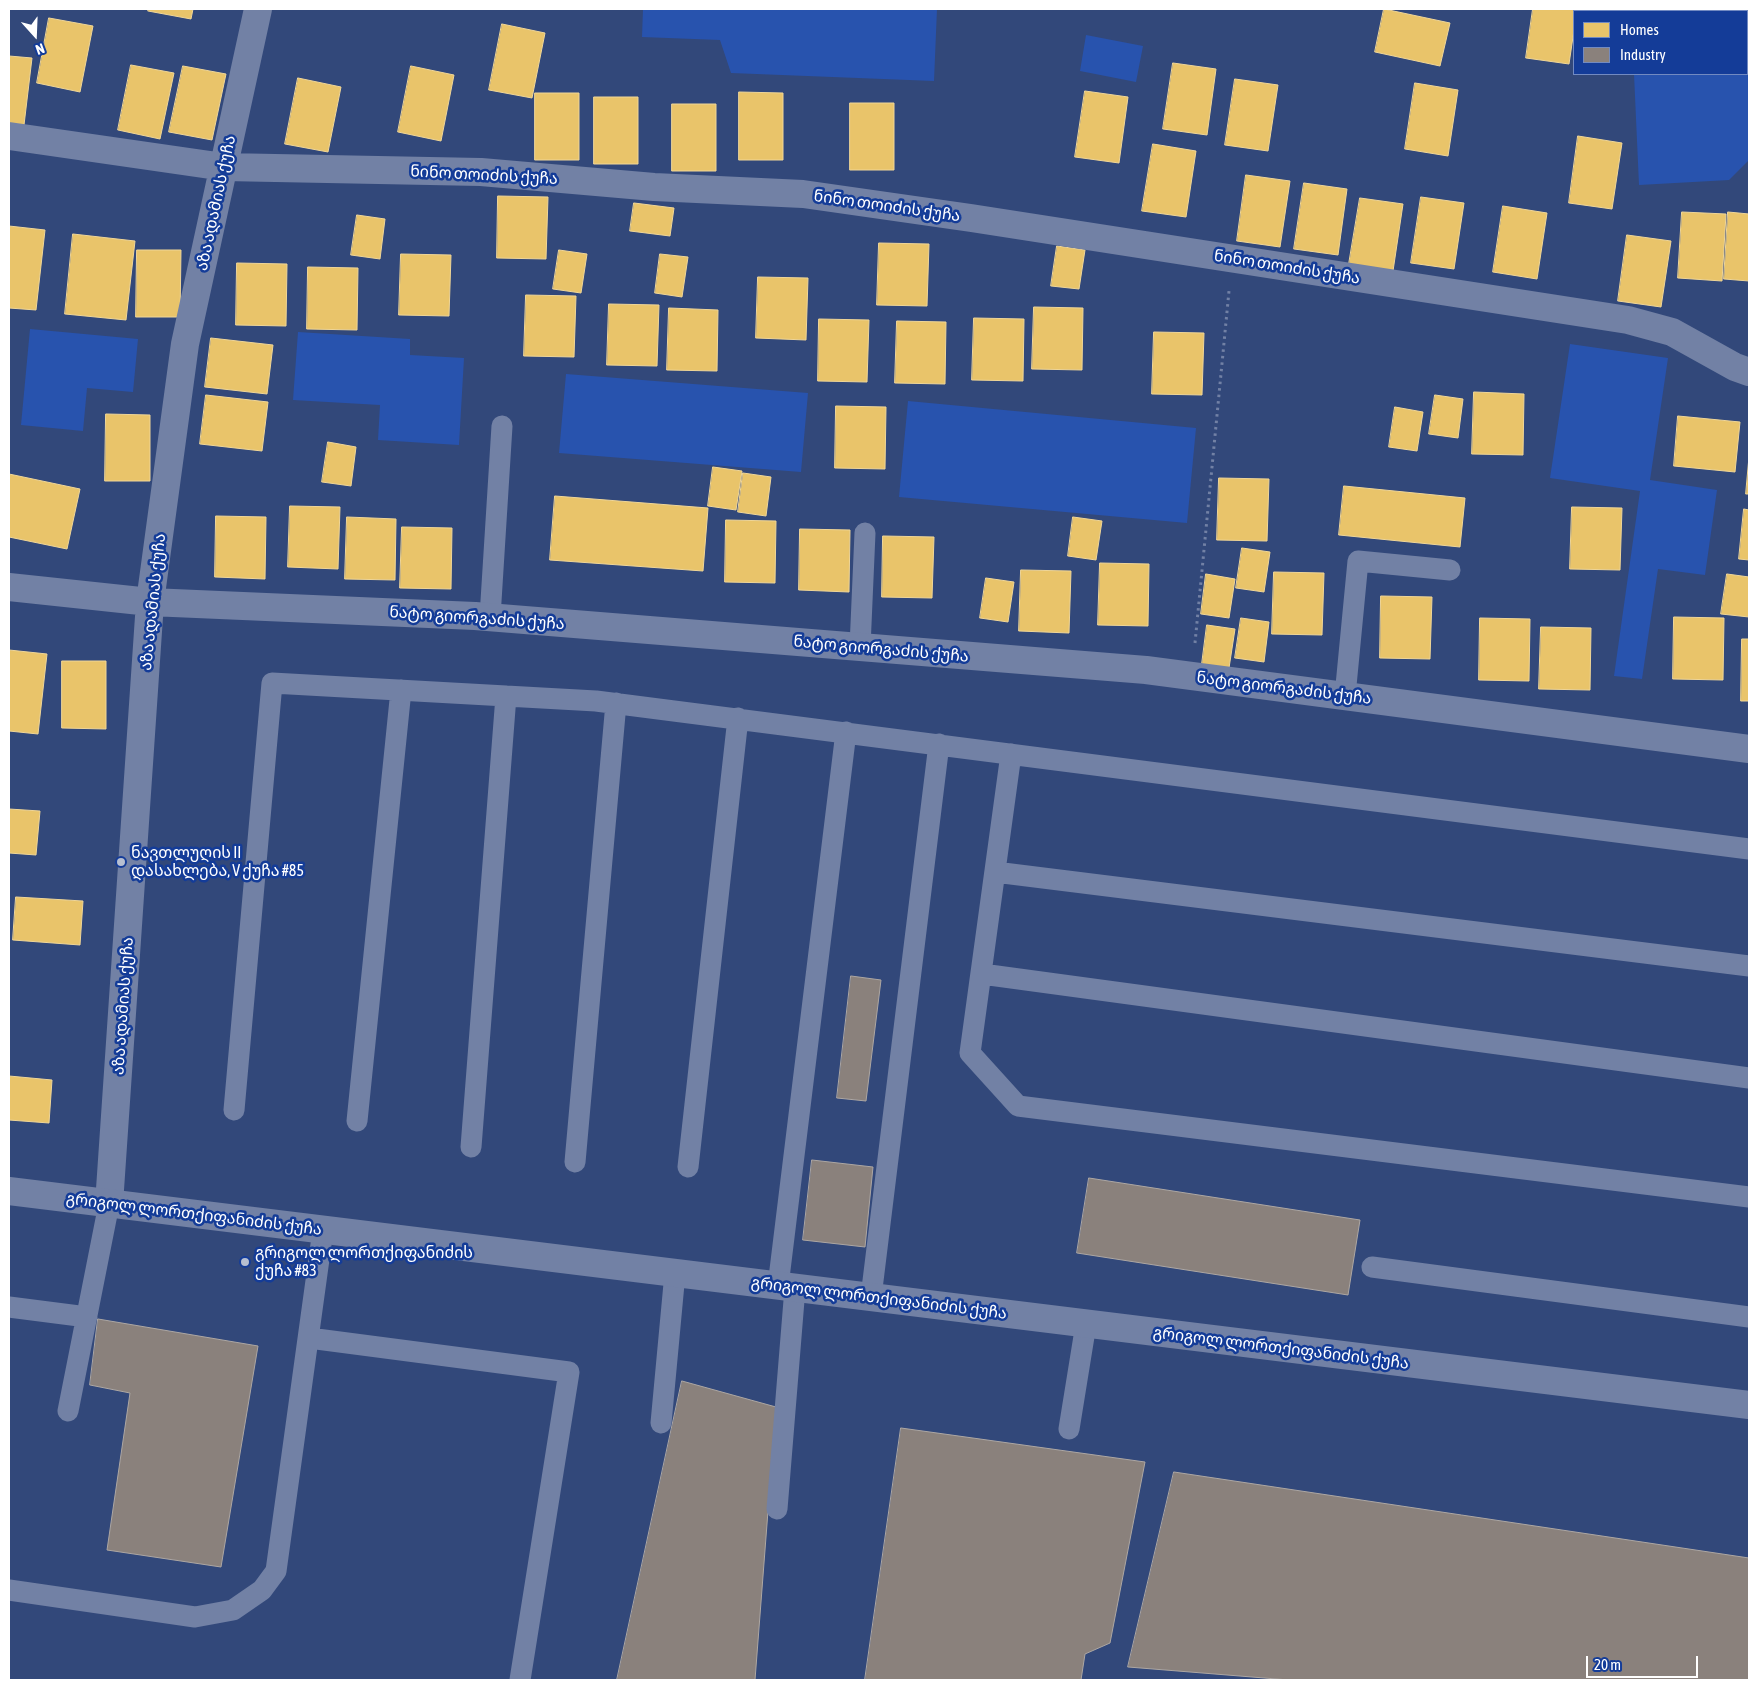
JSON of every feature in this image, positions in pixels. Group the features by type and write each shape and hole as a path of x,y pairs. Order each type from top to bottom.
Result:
{"street":[{"name":"აზა ადამიას ქუჩა","path":"109,1204 150,602 185,344 258,9"},
{"name":"ნინო თოიძის ქუჩა","path":"9,136 224,167 481,172 654,187 803,194 972,218 1628,320 1672,332 1736,367 1749,372"},
{"name":"ნატო გიორგაძის ქუჩა","path":"9,587 150,602 490,617 1146,670 1749,749"},
{"name":"გრიგოლ ლორთქიფანიძის ქუჩა","path":"9,1191 1749,1405"}],"lane":[{"path":"490,617 502,426"},
{"path":"860,647 865,533"},
{"path":"1345,696 1358,561 1450,570"},
{"path":"234,1110 272,683 616,703 1749,849"},
{"path":"357,1121 401,690"},
{"path":"471,1147 506,696"},
{"path":"575,1162 616,703"},
{"path":"688,1167 738,718"},
{"path":"777,1508 786,1287 846,732"},
{"path":"871,1297 938,744"},
{"path":"1011,754 970,1053 1018,1106 1749,1197"},
{"path":"996,872 1749,966"},
{"path":"982,974 1749,1078"},
{"path":"68,1411 109,1204"},
{"path":"9,1590 195,1617 234,1610 262,1590 276,1571 323,1230"},
{"path":"1372,1267 1749,1317"},
{"path":"661,1423 675,1273"},
{"path":"9,1308 87,1317"},
{"path":"1069,1429 1086,1324"},
{"path":"308,1338 569,1372 520,1680"}],"path":[{"path":"1192,676 1233,259"}],"shaded area":[{"path":"643,9 937,9 934,81 731,73 720,40 642,37"},
{"path":"1631,9 1749,9 1749,160 1729,180 1639,185 1634,75 1748,75 1748,10"},
{"path":"1086,35 1143,46 1136,82 1080,71"},
{"path":"30,329 138,339 133,392 87,388 83,431 21,425"},
{"path":"298,332 410,339 410,355 464,358 459,445 378,440 380,405 293,400"},
{"path":"1570,344 1668,358 1650,480 1717,490 1705,575 1658,569 1642,679 1614,676 1640,491 1550,478"},
{"path":"566,374 808,393 801,472 559,453"},
{"path":"908,401 1196,428 1187,523 899,497"}],"building: Homes":[{"path":"149,9 193,9 191,19 148,11"},
{"path":"1384,9 1450,23 1440,66 1375,52"},
{"path":"1533,9 1577,9 1573,10 1573,37 1569,64 1526,58"},
{"path":"49,18 93,26 80,92 37,83"},
{"path":"502,24 545,33 532,98 489,90"},
{"path":"9,56 32,58 24,125 9,123"},
{"path":"1173,63 1216,69 1207,135 1163,129"},
{"path":"131,65 174,73 160,139 118,130"},
{"path":"183,66 226,74 212,140 169,132"},
{"path":"411,66 454,75 441,141 398,132"},
{"path":"298,78 341,87 328,152 285,144"},
{"path":"1235,79 1278,85 1268,151 1225,145"},
{"path":"1415,83 1458,90 1448,156 1405,149"},
{"path":"1085,91 1128,97 1119,163 1075,157"},
{"path":"739,92 783,93 783,160 739,160"},
{"path":"535,93 579,93 579,160 535,160"},
{"path":"594,97 638,97 638,164 594,164"},
{"path":"850,103 894,103 894,170 850,170"},
{"path":"672,104 716,104 716,171 672,171"},
{"path":"1578,136 1622,143 1612,209 1569,203"},
{"path":"1153,144 1196,151 1186,217 1142,211"},
{"path":"1246,175 1290,181 1280,247 1237,241"},
{"path":"1304,183 1347,189 1338,255 1294,249"},
{"path":"498,196 548,197 546,259 497,258"},
{"path":"1421,197 1464,203 1454,269 1411,263"},
{"path":"1360,198 1403,204 1393,271 1349,264"},
{"path":"634,203 674,208 670,236 630,231"},
{"path":"1503,206 1547,213 1537,279 1493,272"},
{"path":"1682,212 1726,214 1722,281 1678,278"},
{"path":"1728,212 1749,214 1749,281 1724,279"},
{"path":"357,215 385,219 380,259 351,255"},
{"path":"9,226 45,230 36,310 9,308"},
{"path":"73,234 135,241 126,320 65,314"},
{"path":"1627,235 1671,241 1661,307 1618,301"},
{"path":"879,243 929,244 927,306 877,305"},
{"path":"1057,246 1085,250 1079,289 1051,286"},
{"path":"137,250 181,250 180,317 136,317"},
{"path":"559,250 587,254 581,293 553,289"},
{"path":"401,254 451,255 449,316 399,315"},
{"path":"660,254 688,257 682,297 655,293"},
{"path":"237,263 287,264 286,326 236,325"},
{"path":"308,267 358,268 357,330 307,329"},
{"path":"758,277 808,278 806,340 756,338"},
{"path":"526,295 576,296 574,357 524,356"},
{"path":"609,304 659,305 657,366 607,365"},
{"path":"1034,307 1083,308 1082,370 1032,369"},
{"path":"669,308 718,310 717,371 667,370"},
{"path":"974,318 1024,319 1023,381 972,380"},
{"path":"819,319 869,320 867,382 818,381"},
{"path":"897,321 946,322 945,384 895,383"},
{"path":"1154,332 1204,333 1202,395 1152,394"},
{"path":"211,338 273,345 267,394 205,387"},
{"path":"1474,392 1524,394 1523,455 1472,454"},
{"path":"206,395 268,402 262,451 200,444"},
{"path":"1435,395 1463,399 1458,438 1429,434"},
{"path":"836,406 886,407 885,469 835,468"},
{"path":"1395,407 1423,412 1417,451 1389,447"},
{"path":"106,414 150,415 150,481 105,481"},
{"path":"1678,416 1740,422 1735,472 1674,466"},
{"path":"328,442 356,447 351,486 322,482"},
{"path":"1749,457 1749,494 1746,494"},
{"path":"713,467 742,471 736,510 708,506"},
{"path":"743,473 771,477 766,516 738,512"},
{"path":"9,474 80,489 67,549 9,537"},
{"path":"1219,478 1269,479 1267,541 1217,540"},
{"path":"1344,486 1465,498 1460,547 1339,535"},
{"path":"555,496 708,508 703,571 550,560"},
{"path":"290,506 340,507 338,569 288,567"},
{"path":"1572,507 1622,508 1620,570 1570,569"},
{"path":"1744,509 1749,510 1749,560 1739,559"},
{"path":"216,516 266,517 265,579 215,577"},
{"path":"347,517 396,519 395,580 345,579"},
{"path":"1073,517 1102,521 1096,560 1068,556"},
{"path":"726,520 776,521 775,583 725,582"},
{"path":"402,527 452,528 451,589 400,588"},
{"path":"800,529 850,530 849,592 799,590"},
{"path":"883,536 934,537 932,598 882,597"},
{"path":"1242,548 1270,552 1264,592 1236,588"},
{"path":"1100,563 1149,564 1148,626 1098,625"},
{"path":"1021,570 1071,571 1069,633 1019,631"},
{"path":"1274,572 1324,573 1322,635 1272,634"},
{"path":"1206,574 1235,579 1229,618 1201,614"},
{"path":"1727,574 1749,577 1749,617 1721,614"},
{"path":"986,578 1014,582 1008,622 980,618"},
{"path":"1381,596 1432,597 1430,659 1380,658"},
{"path":"1674,617 1724,618 1723,680 1673,679"},
{"path":"1241,618 1269,622 1264,662 1235,658"},
{"path":"1480,618 1530,619 1529,681 1479,680"},
{"path":"1207,625 1235,629 1229,668 1202,664"},
{"path":"1541,627 1591,628 1590,690 1539,689"},
{"path":"1742,639 1749,639 1749,701 1741,701"},
{"path":"9,650 47,654 38,734 9,731"},
{"path":"62,661 106,661 106,729 62,728"},
{"path":"9,809 40,811 36,855 9,853"},
{"path":"16,897 83,901 80,945 13,940"},
{"path":"9,1076 52,1080 49,1123 9,1120"}],"building: Industry":[{"path":"851,976 881,980 866,1101 837,1098"},
{"path":"812,1160 873,1167 865,1247 803,1240"},
{"path":"1089,1178 1360,1220 1348,1295 1077,1253"},
{"path":"98,1319 258,1346 221,1567 107,1550 130,1393 90,1385"},
{"path":"682,1381 776,1407 755,1680 617,1680"},
{"path":"901,1428 1145,1462 1110,1643 1085,1654 1081,1680 865,1680"},
{"path":"1174,1472 1749,1558 1749,1680 1289,1680 1128,1667"}],"place":[{"name":"ნავთლუღის II დასახლება, V ქუჩა #85","path":"121,862"},
{"name":"გრიგოლ ლორთქიფანიძის ქუჩა #83","path":"245,1262"}]}
